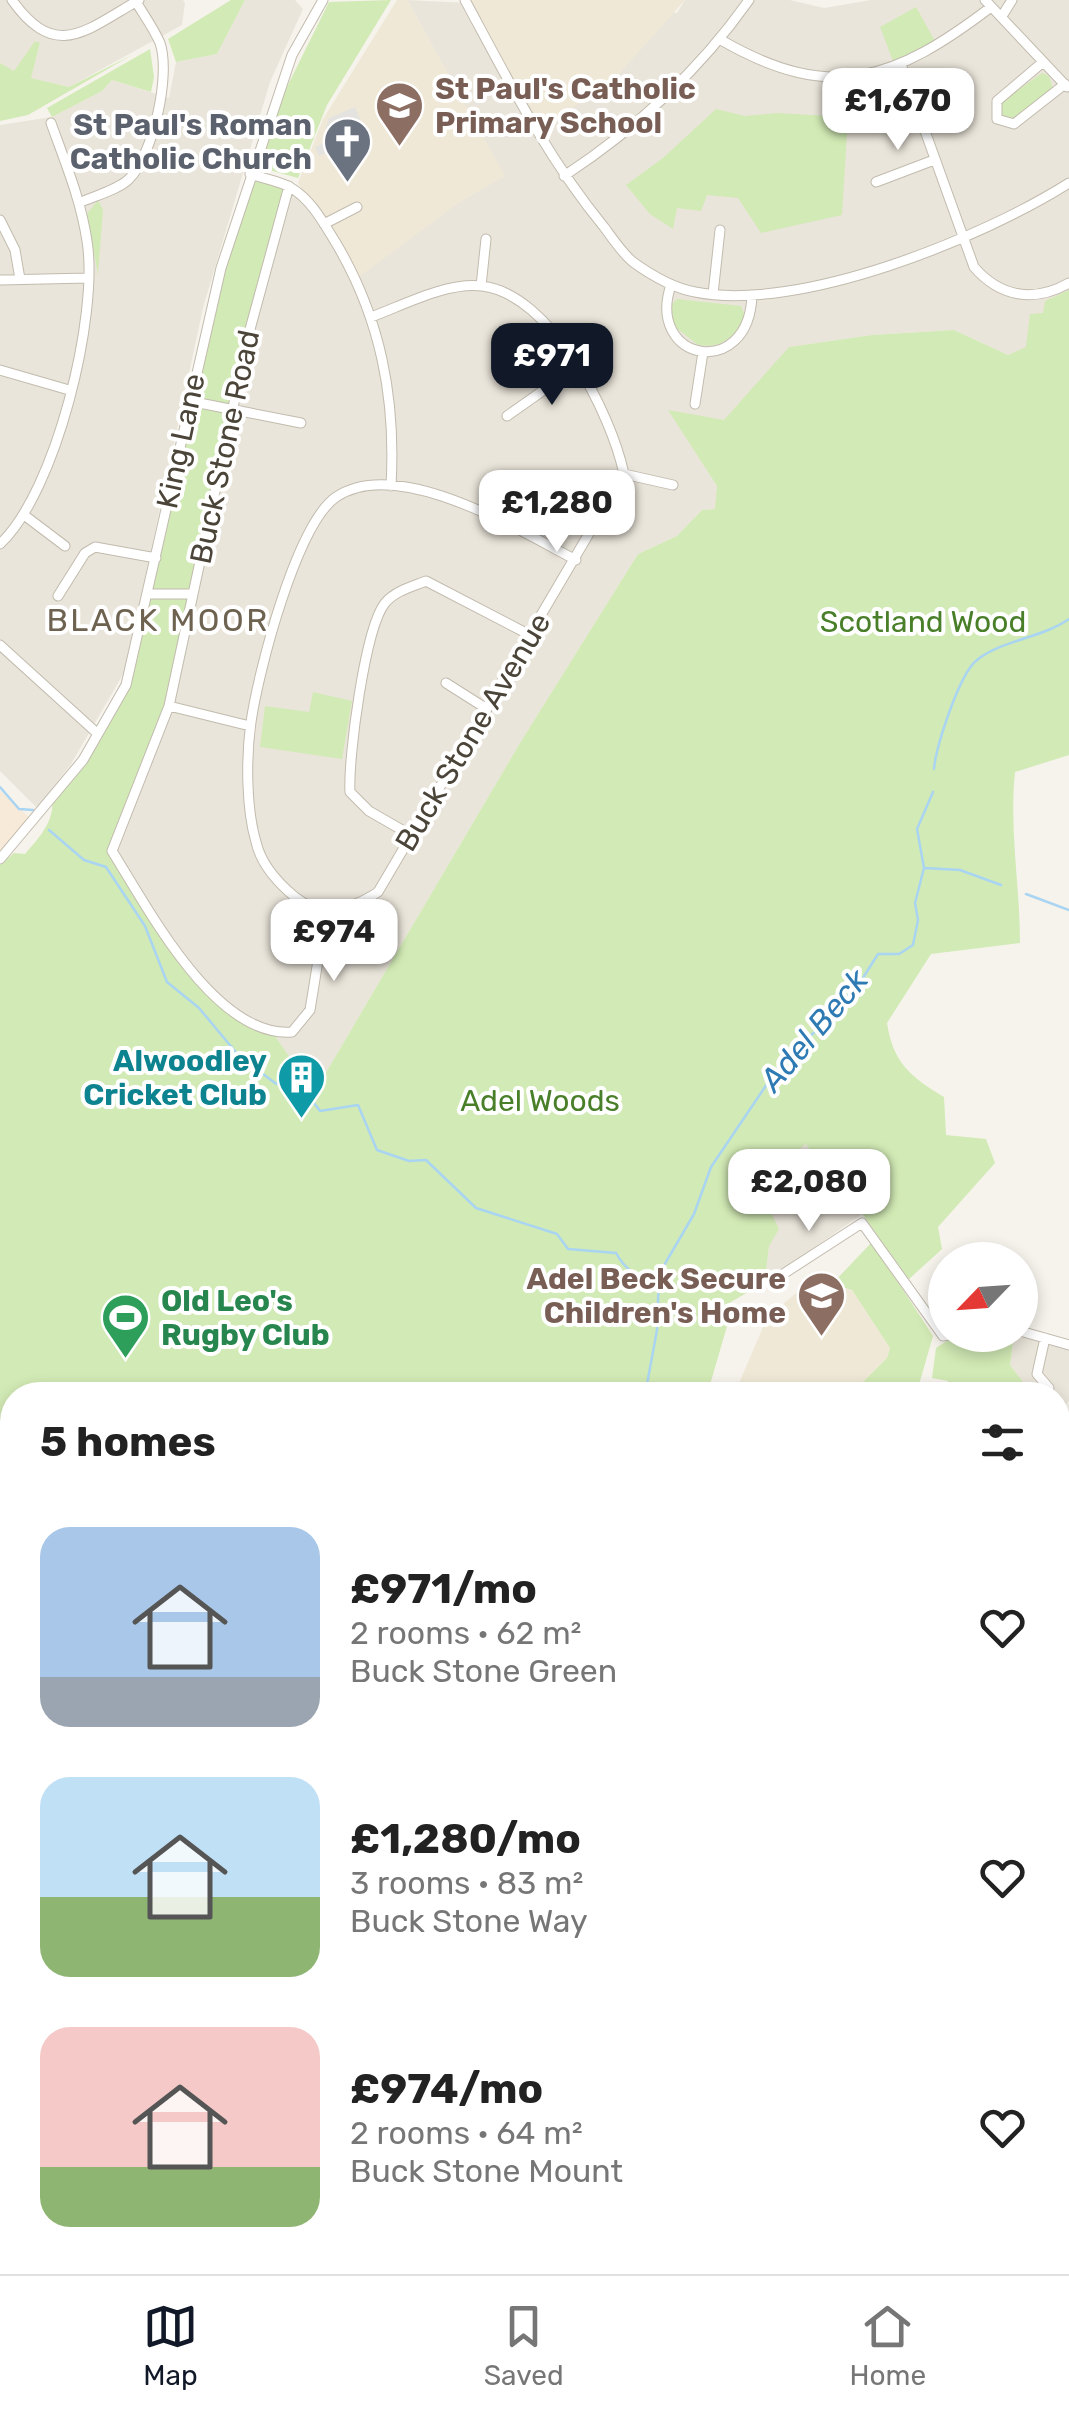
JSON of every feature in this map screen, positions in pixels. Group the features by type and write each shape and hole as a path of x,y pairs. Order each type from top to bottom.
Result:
{"street":[{"path":"12,0 42,33 64,38 138,1 159,42 164,64 162,91 144,156 128,180 79,203"},
{"name":"King Lane","path":"0,859 62,787 126,685 189,401 250,174 292,55 322,0"},
{"path":"464,0 564,176 631,260 671,285 714,294 752,295 916,258 1012,218 1069,183"},
{"path":"564,176 626,132 721,40 749,0"},
{"path":"1002,16 1012,0"},
{"path":"721,40 762,63 822,76 902,67 945,42 988,3 1067,86 1014,124 997,118 997,101 1043,62"},
{"path":"902,67 962,240 982,275 1007,292 1040,296 1069,283"},
{"path":"0,544 39,491 86,318 88,245 79,203 51,123"},
{"path":"876,182 934,160"},
{"path":"250,174 289,186 324,224 356,279 371,317 389,386 394,431 390,486"},
{"name":"Buck Stone Road","path":"289,186 232,411 169,706 112,851 199,979 252,1024 273,1033 292,1032 310,1010 326,911"},
{"path":"324,224 358,207"},
{"path":"0,220 15,250 20,278"},
{"path":"714,294 720,230"},
{"path":"481,286 486,239"},
{"path":"0,280 88,278"},
{"path":"671,285 664,304 672,332 682,343 703,352 724,349 737,341 751,315 752,295"},
{"path":"371,317 458,288 481,286 515,295 536,312 615,432 624,474 673,484"},
{"path":"695,404 703,352"},
{"path":"507,416 575,368"},
{"path":"0,370 69,390"},
{"path":"189,401 302,423"},
{"name":"Buck Stone Avenue","path":"326,911 353,908 378,892 624,474"},
{"path":"326,911 300,901 274,878 256,845 250,726 284,595 312,527 336,497 390,486 418,488 456,500 576,560"},
{"path":"24,516 64,546"},
{"path":"58,596 85,553 94,547 156,558"},
{"path":"410,834 369,811 350,792 348,762 358,696 382,606 397,592 426,581 530,635"},
{"path":"149,594 192,594"},
{"path":"0,646 98,734"},
{"path":"446,683 487,709"},
{"path":"169,706 250,726"},
{"path":"776,1278 862,1223 928,1314"},
{"path":"1038,1336 1069,1345"},
{"path":"1044,1338 1036,1374 1044,1382"}],"shaded area":[{"path":"0,0 185,3 182,25 69,87 30,78 40,44 36,41 14,72 0,63"},
{"path":"245,0 295,0 303,9 270,82 203,308 125,671 71,764 37,808 0,771 0,125 52,117 102,91 112,80 169,98 176,62 217,54"},
{"name":"St Paul's Catholic Primary School","path":"397,0 407,0 505,176 461,201 356,279 298,183 323,119"},
{"path":"407,0 677,13 685,0 790,0 824,8 871,0 1069,0 1069,323 1045,340 1008,355 954,330 872,335 790,347 724,421 670,411 717,486 716,509 702,510 677,536 638,554 520,743 321,1081 293,1062 273,1033 252,1024 187,967 112,851 289,186 301,194 461,201 504,176"},
{"path":"465,0 685,0 608,86 536,129"},
{"path":"355,107 367,135 319,156 315,147 330,141 325,130 329,118"},
{"path":"0,791 30,818 0,851"},
{"path":"806,1144 844,1203 852,1200 862,1214 765,1282 769,1246 761,1195 777,1167"},
{"name":"Adel Beck Secure Children's Home","path":"832,1284 852,1290 890,1348 887,1358 863,1382 740,1382 763,1327 796,1293"},
{"path":"1038,1342 1069,1350 1069,1382 1023,1382 1010,1365 1012,1352 1038,1352"}],"green space":[{"path":"231,0 245,0 217,54 176,62 168,39"},
{"path":"391,0 327,105 298,178 262,168 259,163 280,101 329,2"},
{"path":"916,7 935,41 893,61 880,27"},
{"path":"35,41 40,43 31,78 69,87 132,55 28,115 0,121 0,63 14,71"},
{"path":"150,49 154,77 151,92 112,80 102,91 52,117 47,108"},
{"path":"1042,73 1049,76 1053,89 1012,120 1000,117 1001,102"},
{"path":"716,109 745,116 777,113 848,117 842,215 761,233 738,198 707,195 701,211 677,208 673,229 650,214 626,185 663,158"},
{"path":"250,174 289,186 249,333 169,706 112,851 187,967 224,1003 273,1033 293,1062 321,1081 520,743 638,554 677,536 702,510 715,509 717,486 668,410 724,420 789,347 872,335 954,330 1008,355 1026,347 1030,314 1043,313 1045,301 1069,290 1069,755 1015,772 1013,815 1020,943 931,954 887,1023 894,1049 905,1068 944,1097 946,1135 986,1139 995,1163 938,1227 941,1242 928,1242 928,1262 908,1280 853,1200 845,1204 806,1144 777,1167 762,1194 779,1229 769,1246 765,1282 726,1305 730,1316 711,1382 0,1382 0,865 14,853 25,854 40,835 51,815 52,799 126,685 189,401"},
{"path":"98,200 103,210 98,275 87,214"},
{"path":"677,299 741,306 746,318 726,340 698,345 674,326 671,305"},
{"path":"313,692 352,701 342,759 260,747 265,706 309,712"},
{"path":"872,1242 928,1328 928,1352 920,1382 863,1382 887,1358 890,1348 852,1290 832,1284"},
{"path":"935,1352 1012,1352 1010,1365 1023,1382 948,1382 932,1378"}],"waterway":[{"name":"Adel Beck","path":"934,769 956,695 977,660 1069,619"},
{"path":"0,787 19,809 33,810"},
{"name":"Adel Beck","path":"647,1382 657,1330 659,1274 694,1214 711,1167 790,1050 815,1032 861,981 878,954 899,954 913,945 918,920 915,903 924,868 917,829 933,792"},
{"path":"49,830 84,860 106,867 145,926 167,982 199,1008 239,1056 275,1083 308,1095 320,1111 358,1105 377,1150 409,1161 426,1160 476,1208 557,1234 568,1249 616,1253 639,1276 659,1274"},
{"path":"925,868 960,870 1001,885"},
{"path":"1026,894 1069,910"}],"place":[{"name":"St Paul's Catholic Primary School","path":"400,148"},
{"name":"St Paul's Roman Catholic Church","path":"347,184"},
{"name":"Alwoodley Cricket Club","path":"302,1120"},
{"name":"Adel Beck Secure Children's Home","path":"821,1338"},
{"name":"Old Leo's Rugby Club","path":"126,1360"}],"district":[{"name":"BLACK MOOR","path":"158,620"}],"park label":[{"name":"Scotland Wood","path":"923,622"},
{"name":"Adel Woods","path":"540,1101"}]}
